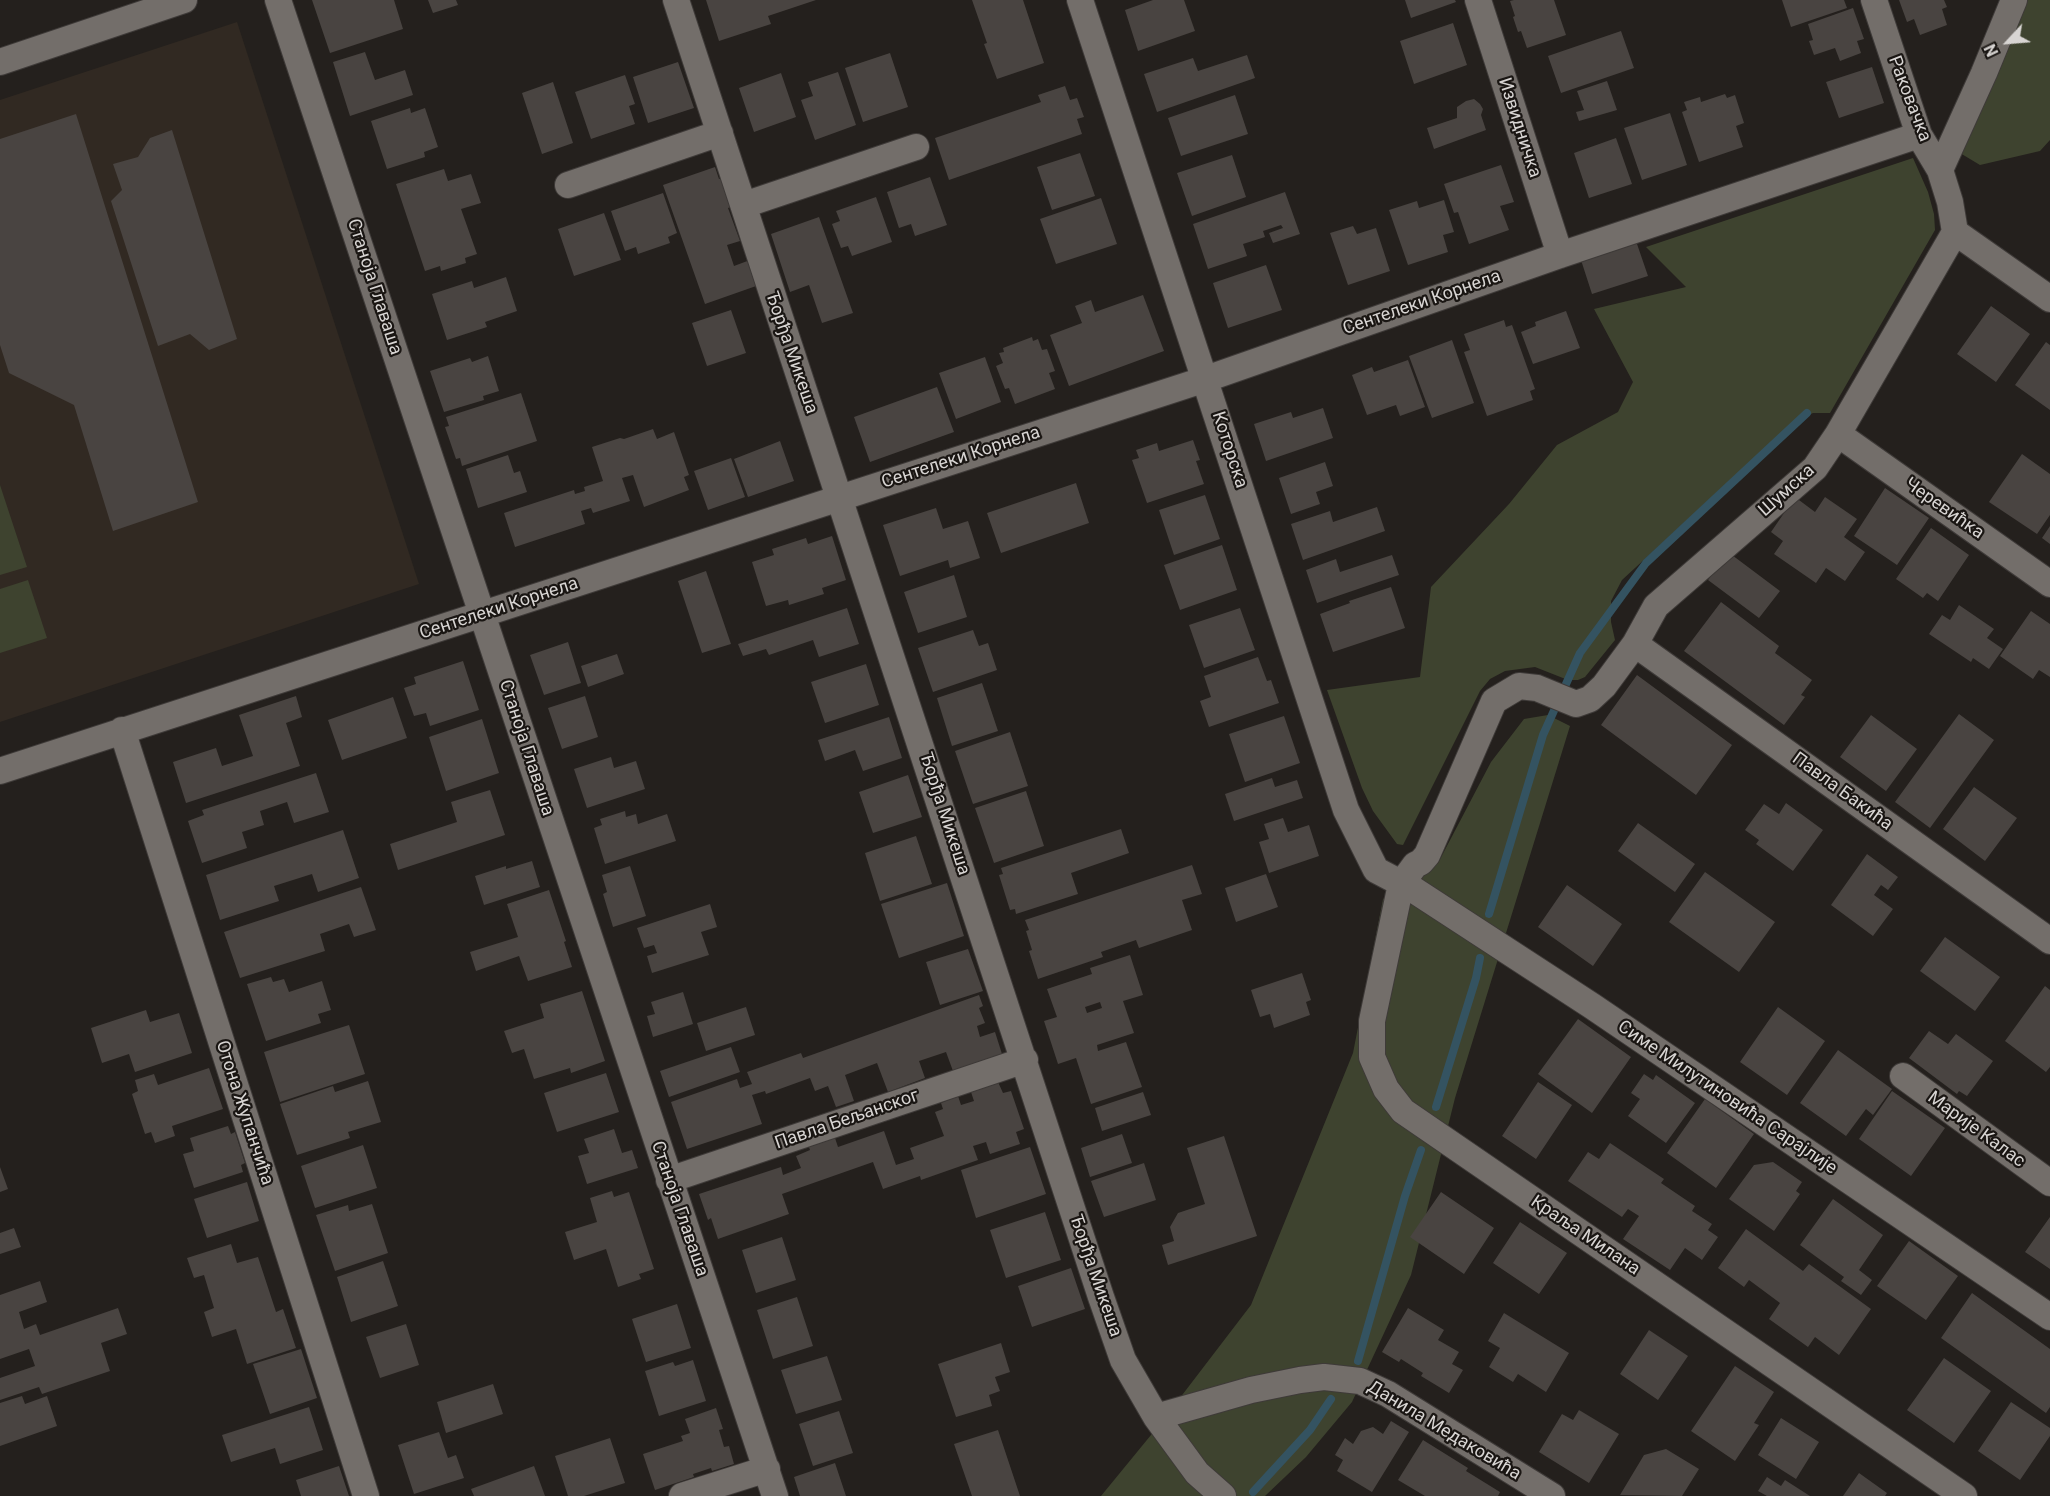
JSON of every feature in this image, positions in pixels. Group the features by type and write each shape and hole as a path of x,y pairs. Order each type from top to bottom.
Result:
{"street":[{"path":"0,62 184,0"},
{"name":"Станоја Главаша","path":"278,0 776,1496"},
{"name":"Ђорђа Микеша","path":"676,0 744,205 762,268 1123,1359 1156,1417 1197,1473 1223,1496"},
{"name":"Которска","path":"1080,0 1346,810 1376,870 1401,884"},
{"name":"Извидничка","path":"1478,0 1560,255"},
{"name":"Раковачка","path":"1874,0 1919,135 1940,170 1950,202 1955,232"},
{"path":"1940,170 2014,0"},
{"path":"568,185 720,133"},
{"name":"Сентелеки Корнела","path":"0,771 1206,379 1560,255 1919,135"},
{"path":"744,205 916,147"},
{"path":"1955,232 2050,299"},
{"name":"Шумска","path":"1401,884 1415,865 1427,855 1494,701 1519,686 1537,688 1576,704 1590,699 1604,686 1635,644 1656,606 1815,468 1838,434 1955,232"},
{"name":"Черевићка","path":"1838,434 2050,584"},
{"name":"Павла Бакића","path":"1635,644 2050,941"},
{"name":"Отона Жупанчића","path":"122,730 366,1496"},
{"name":"Краља Милана","path":"1401,884 1363,1062 1403,1112 1964,1496"},
{"name":"Симе Милутиновића Сарајлије","path":"1401,884 1414,890 1592,1006 2050,1317"},
{"name":"Павла Бељанског","path":"669,1180 1025,1060"},
{"name":"Марије Калас","path":"1903,1076 2050,1183"},
{"name":"Данила Медаковића","path":"1156,1417 1251,1390 1300,1380 1324,1377 1360,1381 1388,1394 1552,1496"},
{"path":"682,1496 767,1469"}],"shaded area":[{"path":"237,22 419,584 0,722 0,100"}],"green space":[{"path":"2014,0 2050,0 2050,140 2040,151 1980,165 1950,147"},
{"path":"1913,158 1928,192 1934,214 1935,230 1830,413 1813,413 1792,423 1622,580 1611,601 1611,622 1615,640 1585,677 1568,680 1535,667 1505,671 1490,679 1480,691 1403,845 1397,844 1373,811 1362,788 1327,690 1420,677 1431,587 1509,504 1557,445 1618,412 1633,382 1594,309 1686,287 1646,247"},
{"path":"0,485 27,567 0,575"},
{"path":"28,580 47,638 0,653 0,589"},
{"path":"1548,715 1570,726 1455,1098 1411,1275 1352,1402 1306,1457 1265,1496 1101,1496 1160,1424 1251,1305 1353,1053 1383,899 1438,863 1491,762 1524,719"}],"building":[{"path":"312,0 394,0 403,29 330,53"},
{"path":"428,0 456,0 458,5 433,13"},
{"path":"706,0 816,0 768,16 771,24 719,41"},
{"path":"972,0 1023,0 1044,63 997,79 984,44 987,43"},
{"path":"1153,0 1184,0 1195,31 1138,51 1125,10"},
{"path":"1405,0 1455,0 1456,2 1411,18"},
{"path":"1554,0 1566,35 1527,48 1513,17 1515,16 1510,1"},
{"path":"1782,0 1844,0 1847,8 1791,27"},
{"path":"1899,0 1944,0 1947,7 1942,9 1947,25 1920,35 1914,19 1907,22"},
{"path":"1853,8 1864,39 1857,41 1861,53 1840,61 1835,48 1814,55 1809,41 1813,40 1808,24"},
{"path":"1453,23 1467,65 1414,84 1400,41"},
{"path":"1621,31 1634,68 1561,93 1548,56"},
{"path":"365,52 375,80 405,70 413,95 350,116 333,62"},
{"path":"890,53 908,107 863,122 845,68"},
{"path":"1247,55 1255,78 1157,112 1144,74 1193,58 1198,71"},
{"path":"678,62 694,108 648,123 633,77"},
{"path":"1872,67 1884,103 1839,118 1826,82"},
{"path":"838,72 856,125 815,140 801,100 813,96 808,82"},
{"path":"781,73 796,117 754,132 739,88"},
{"path":"625,75 635,104 629,106 635,124 591,139 575,92"},
{"path":"1607,81 1617,110 1579,121 1576,112 1584,110 1577,91"},
{"path":"553,82 573,143 542,154 522,93"},
{"path":"1065,86 1070,100 1077,98 1084,117 1077,119 1082,134 949,180 935,138 1041,102 1038,95"},
{"path":"1725,94 1727,98 1735,95 1744,123 1736,126 1743,147 1699,162 1682,112 1687,110 1684,102 1700,97 1701,102"},
{"path":"1235,95 1248,134 1181,156 1168,118"},
{"path":"1474,99 1483,109 1481,115 1486,130 1434,149 1427,128 1457,118 1457,107"},
{"path":"410,108 411,113 425,108 438,147 424,152 425,157 387,169 371,121"},
{"path":"1670,113 1687,165 1642,180 1624,128"},
{"path":"76,114 198,502 113,531 74,405 9,373 0,345 0,139"},
{"path":"172,130 237,339 209,350 190,334 158,346 111,201 122,190 113,164 138,157 150,138"},
{"path":"1616,138 1632,184 1589,198 1574,153"},
{"path":"1080,153 1095,196 1052,210 1037,167"},
{"path":"1232,155 1246,197 1192,216 1177,173"},
{"path":"1501,165 1514,202 1500,206 1509,230 1469,244 1458,212 1454,213 1444,184"},
{"path":"715,167 719,179 728,176 737,204 728,208 740,241 727,245 734,266 750,260 759,285 705,304 663,185"},
{"path":"444,169 448,181 471,174 481,203 461,209 477,254 465,258 466,263 441,271 440,266 425,271 396,184"},
{"path":"930,177 947,225 915,236 911,224 899,228 887,192"},
{"path":"1285,192 1300,234 1273,243 1269,233 1283,228 1281,225 1263,231 1265,237 1243,244 1247,256 1208,269 1193,224"},
{"path":"663,193 677,233 668,237 670,243 638,254 636,247 625,251 611,211"},
{"path":"876,197 892,242 852,256 848,246 841,248 832,224 840,221 836,211"},
{"path":"1101,198 1117,244 1056,264 1040,219"},
{"path":"1444,200 1454,232 1443,235 1448,252 1408,265 1389,210 1417,201 1419,208"},
{"path":"604,213 621,260 574,276 558,229"},
{"path":"819,217 853,313 822,323 809,285 790,292 771,234"},
{"path":"1353,226 1357,234 1376,228 1390,271 1348,285 1330,233"},
{"path":"1636,241 1648,276 1592,294 1581,260"},
{"path":"1266,265 1282,310 1228,328 1213,283"},
{"path":"506,277 517,311 485,322 487,327 447,340 432,294 472,281 474,288"},
{"path":"1143,295 1164,351 1069,386 1050,335 1082,323 1075,306 1091,300 1095,312"},
{"path":"1991,306 2030,334 1996,382 1957,354"},
{"path":"731,310 746,353 707,366 692,323"},
{"path":"1566,311 1580,348 1533,364 1521,332 1536,326 1535,322"},
{"path":"1504,320 1506,327 1512,325 1535,389 1530,391 1533,400 1487,416 1464,352 1470,350 1464,334"},
{"path":"1032,337 1033,341 1038,339 1042,350 1047,349 1055,371 1049,373 1055,389 1015,404 1009,388 1005,389 996,366 1003,363 999,353 1004,352 1003,348"},
{"path":"1452,340 1474,403 1432,418 1409,356"},
{"path":"2046,342 2050,345 2050,410 2015,385"},
{"path":"488,356 499,391 483,396 484,400 444,412 430,371 470,358 472,362"},
{"path":"985,357 1001,402 956,419 939,373"},
{"path":"1408,360 1425,407 1400,416 1396,405 1367,415 1352,375 1372,367 1374,372"},
{"path":"937,387 954,432 870,462 854,417"},
{"path":"521,393 537,441 462,466 460,458 456,459 445,427 449,426 446,417"},
{"path":"1323,408 1333,438 1266,461 1254,424 1291,412 1293,418"},
{"path":"653,429 657,439 674,432 689,475 684,477 689,490 644,507 633,475 622,478 630,501 593,513 591,508 581,511 585,524 515,547 504,513 574,490 575,494 585,491 584,487 603,481 592,447"},
{"path":"1193,440 1200,460 1196,461 1204,484 1147,503 1132,460 1139,458 1136,450 1157,443 1159,451"},
{"path":"780,441 794,481 748,497 734,459"},
{"path":"2022,454 2050,474 2050,515 2037,534 1989,502"},
{"path":"508,455 514,473 520,471 527,492 478,508 466,469"},
{"path":"731,458 745,497 708,510 694,471"},
{"path":"1325,462 1333,486 1316,492 1320,504 1291,514 1279,478"},
{"path":"1076,483 1089,523 1001,553 987,513"},
{"path":"1885,488 1929,518 1897,565 1854,536"},
{"path":"1205,495 1220,539 1174,555 1159,510"},
{"path":"1795,497 1815,512 1825,497 1857,519 1844,537 1865,552 1845,581 1826,568 1816,583 1774,554 1783,541 1771,532"},
{"path":"1377,507 1385,531 1303,560 1291,524 1330,511 1333,522"},
{"path":"936,508 943,529 968,521 980,558 950,568 948,560 900,576 883,525"},
{"path":"2050,526 2050,544 2042,538"},
{"path":"1931,528 1969,555 1938,601 1927,593 1923,598 1896,579"},
{"path":"832,536 846,580 822,588 824,594 789,605 788,600 766,606 752,562 774,555 772,549 806,538 808,544"},
{"path":"1222,545 1237,590 1180,610 1164,565"},
{"path":"1728,552 1780,591 1759,618 1708,580"},
{"path":"1392,555 1399,575 1317,603 1306,570 1336,559 1340,572"},
{"path":"706,571 731,644 702,653 678,581"},
{"path":"954,575 967,617 918,633 904,592"},
{"path":"1391,587 1405,628 1333,652 1320,614 1350,603 1349,601"},
{"path":"1721,602 1779,646 1775,653 1812,680 1801,695 1805,697 1784,725 1684,651"},
{"path":"1959,605 1994,629 1987,638 2003,649 1989,669 1973,658 1971,662 1929,634 1942,615 1950,620"},
{"path":"847,608 859,644 819,657 813,640 769,655 766,649 743,656 738,644"},
{"path":"1240,608 1255,650 1204,668 1189,625"},
{"path":"2031,611 2050,624 2050,677 2039,670 2033,679 2000,656"},
{"path":"973,630 979,646 988,643 997,670 933,692 918,648"},
{"path":"568,642 581,683 544,695 530,655"},
{"path":"617,654 624,674 588,687 581,666"},
{"path":"1258,657 1267,681 1271,680 1279,703 1209,727 1200,701 1211,697 1204,676"},
{"path":"463,661 479,710 430,726 426,713 414,716 404,688 416,684 414,677"},
{"path":"866,664 879,705 825,723 811,682"},
{"path":"1637,675 1732,745 1696,795 1601,725"},
{"path":"982,683 998,731 952,746 937,698"},
{"path":"296,696 302,717 286,723 300,766 186,803 173,762 216,748 222,766 253,756 239,715"},
{"path":"585,696 598,737 562,749 548,708"},
{"path":"393,697 407,738 342,760 328,720"},
{"path":"1959,714 1994,740 1930,828 1895,802"},
{"path":"1871,715 1917,749 1886,791 1840,757"},
{"path":"1284,716 1300,763 1245,782 1229,734"},
{"path":"889,717 902,758 863,771 855,750 825,761 818,740"},
{"path":"482,719 499,773 446,791 429,737"},
{"path":"1010,732 1028,786 973,804 955,751"},
{"path":"611,757 614,768 636,761 645,789 587,808 574,769"},
{"path":"316,773 329,812 294,823 287,802 260,811 264,825 242,832 247,848 202,863 188,821 204,815 202,810"},
{"path":"908,775 922,817 873,833 859,792"},
{"path":"1272,778 1275,787 1297,780 1303,798 1234,821 1225,794"},
{"path":"1974,787 2017,818 1985,861 1943,829"},
{"path":"490,790 505,835 398,870 390,844 457,822 451,802"},
{"path":"1026,791 1044,846 994,863 975,808"},
{"path":"1786,803 1823,830 1793,871 1756,844 1759,840 1745,830 1764,804 1779,814"},
{"path":"625,811 626,817 636,814 638,824 667,814 676,841 605,864 594,828 602,825 600,819"},
{"path":"1283,818 1288,832 1309,825 1319,856 1269,873 1259,842 1269,839 1264,824"},
{"path":"1638,823 1695,864 1675,892 1618,851"},
{"path":"1121,829 1129,853 1071,873 1078,894 1016,914 1015,909 1010,910 999,875 1003,874 1001,868"},
{"path":"343,830 359,878 318,892 312,874 274,886 279,901 220,920 206,875"},
{"path":"916,836 932,884 880,901 865,853"},
{"path":"1867,854 1898,877 1888,890 1881,885 1874,895 1893,909 1873,936 1831,905"},
{"path":"532,861 540,887 484,905 475,876"},
{"path":"1192,865 1202,894 1182,900 1192,930 1139,948 1136,940 1101,952 1103,957 1038,979 1029,951 1032,950 1025,920"},
{"path":"630,866 646,916 613,927 603,894 607,892 602,875"},
{"path":"1705,872 1775,922 1739,972 1669,922"},
{"path":"1266,874 1278,907 1236,922 1225,888"},
{"path":"947,883 964,936 899,958 881,904"},
{"path":"1567,885 1622,924 1593,966 1538,927"},
{"path":"361,887 376,930 354,937 349,924 320,934 325,951 240,978 224,932"},
{"path":"549,890 572,967 528,981 519,956 476,971 470,952 518,937 507,904"},
{"path":"710,904 717,927 701,932 709,955 652,973 647,956 657,953 654,945 644,948 637,928"},
{"path":"1945,937 2000,977 1975,1011 1920,971"},
{"path":"968,949 983,991 940,1005 926,962"},
{"path":"1130,955 1143,995 1123,1001 1134,1033 1097,1045 1098,1051 1126,1042 1142,1087 1091,1104 1076,1058 1058,1064 1044,1021 1057,1017 1047,989 1092,974 1090,968","holes":["1100,1002 1102,1008 1087,1013 1085,1007"]},
{"path":"1302,973 1311,1000 1306,1002 1310,1015 1274,1028 1270,1014 1260,1017 1251,990"},
{"path":"271,977 273,982 284,979 289,992 322,981 331,1010 318,1014 321,1023 266,1041 247,984"},
{"path":"2045,986 2050,990 2050,1067 2046,1072 2005,1041"},
{"path":"582,991 605,1061 571,1073 570,1068 534,1079 524,1049 512,1053 504,1031 544,1018 540,1004"},
{"path":"683,992 693,1024 653,1037 647,1016 655,1014 651,1002"},
{"path":"979,995 983,1006 979,1008 985,1023 977,1026 980,1037 995,1032 1002,1054 953,1071 946,1052 919,1061 925,1078 888,1092 877,1063 845,1075 854,1101 836,1107 828,1086 815,1091 810,1078 766,1094 765,1091 752,1095 762,1124 687,1149 671,1102 737,1079 740,1088 752,1084 747,1072 801,1053 803,1058"},
{"path":"746,1007 755,1035 706,1051 697,1023"},
{"path":"1778,1007 1825,1041 1787,1095 1740,1062"},
{"path":"146,1010 150,1022 179,1013 192,1053 135,1072 129,1054 102,1063 91,1028"},
{"path":"1578,1019 1631,1057 1592,1113 1538,1074"},
{"path":"349,1025 365,1074 280,1102 264,1052"},
{"path":"1929,1031 1948,1044 1956,1034 1993,1061 1967,1096 1959,1091 1957,1094 1909,1058"},
{"path":"731,1047 740,1072 669,1097 660,1071"},
{"path":"1838,1050 1892,1089 1873,1115 1866,1109 1846,1136 1800,1103"},
{"path":"209,1068 223,1109 172,1126 175,1136 155,1143 151,1132 145,1134 132,1094 138,1091 135,1080 154,1074 158,1085"},
{"path":"606,1073 619,1112 557,1132 544,1093"},
{"path":"1644,1074 1653,1080 1656,1075 1695,1103 1666,1143 1628,1116 1640,1099 1631,1093"},
{"path":"368,1081 381,1122 348,1132 350,1138 297,1155 280,1104 333,1086 335,1092"},
{"path":"998,1082 1003,1093 1011,1091 1024,1129 1016,1132 1020,1144 990,1154 986,1142 973,1146 978,1160 921,1180 920,1176 883,1189 873,1162 782,1194 789,1214 718,1239 711,1218 708,1220 699,1194 781,1167 783,1175 801,1168 796,1156 810,1150 809,1147 835,1138 838,1147 884,1131 896,1165 914,1159 910,1148 944,1136 935,1112 943,1109 941,1103 958,1096 961,1105 974,1101 971,1092"},
{"path":"1538,1082 1572,1105 1536,1159 1502,1136"},
{"path":"1892,1091 1945,1128 1911,1176 1859,1139"},
{"path":"1143,1092 1151,1115 1102,1131 1095,1108"},
{"path":"1705,1099 1754,1134 1716,1188 1667,1153"},
{"path":"228,1126 231,1134 235,1132 245,1163 241,1165 243,1172 194,1188 183,1154 194,1151 190,1138"},
{"path":"614,1129 622,1153 632,1150 638,1168 587,1184 578,1156 589,1153 584,1139"},
{"path":"1122,1134 1132,1163 1090,1177 1081,1148"},
{"path":"1224,1136 1257,1236 1168,1265 1162,1245 1174,1241 1170,1227 1178,1213 1205,1204 1187,1148"},
{"path":"1610,1143 1664,1179 1661,1183 1695,1206 1692,1211 1712,1224 1708,1230 1718,1237 1702,1260 1685,1248 1670,1270 1623,1239 1639,1216 1628,1209 1622,1217 1568,1181 1588,1152 1599,1159"},
{"path":"363,1145 377,1188 315,1208 301,1166"},
{"path":"1030,1147 1046,1194 976,1218 961,1170"},
{"path":"1773,1162 1802,1182 1796,1191 1800,1194 1774,1231 1729,1199 1754,1165"},
{"path":"1144,1163 1156,1200 1104,1217 1091,1181"},
{"path":"0,1167 8,1189 0,1192"},
{"path":"247,1182 259,1221 207,1238 194,1199"},
{"path":"612,1191 614,1197 629,1192 654,1269 639,1274 641,1279 618,1287 606,1249 574,1260 565,1232 597,1222 590,1198"},
{"path":"1441,1192 1494,1228 1464,1274 1410,1237"},
{"path":"1833,1199 1883,1235 1859,1270 1872,1280 1861,1295 1841,1281 1844,1277 1800,1245"},
{"path":"372,1204 388,1253 335,1271 316,1215 348,1205 349,1211"},
{"path":"1045,1212 1061,1260 1006,1278 990,1230"},
{"path":"2050,1217 2050,1269 2025,1252"},
{"path":"1520,1222 1567,1253 1539,1294 1493,1263"},
{"path":"14,1228 21,1247 0,1254 0,1233"},
{"path":"1746,1229 1803,1271 1809,1264 1871,1309 1839,1355 1815,1337 1808,1347 1769,1319 1780,1303 1749,1280 1744,1287 1718,1268"},
{"path":"782,1237 796,1280 756,1293 742,1250"},
{"path":"1909,1241 1958,1276 1926,1320 1877,1286"},
{"path":"231,1244 237,1263 258,1257 276,1312 283,1309 296,1348 247,1364 236,1329 212,1337 204,1312 214,1308 204,1275 194,1278 187,1258"},
{"path":"383,1261 398,1306 351,1322 337,1277"},
{"path":"1071,1268 1085,1309 1032,1327 1018,1286"},
{"path":"40,1281 47,1302 19,1312 24,1329 36,1324 40,1335 118,1308 127,1334 101,1343 110,1371 42,1394 39,1387 0,1400 0,1378 35,1366 29,1349 0,1359 0,1295"},
{"path":"1972,1293 2050,1349 2050,1407 2046,1413 1941,1338"},
{"path":"797,1297 813,1346 773,1359 757,1310"},
{"path":"677,1304 691,1348 646,1362 632,1319"},
{"path":"1408,1308 1444,1330 1438,1340 1459,1352 1452,1364 1463,1370 1449,1393 1421,1376 1423,1373 1401,1359 1399,1362 1382,1352"},
{"path":"1504,1313 1569,1353 1546,1392 1518,1374 1513,1382 1489,1367 1500,1348 1488,1341"},
{"path":"406,1324 419,1365 380,1378 366,1337"},
{"path":"1649,1330 1688,1356 1658,1400 1620,1374"},
{"path":"1001,1343 1010,1372 995,1377 1000,1391 989,1395 992,1406 956,1417 938,1364"},
{"path":"301,1349 317,1398 270,1414 253,1364"},
{"path":"827,1356 842,1400 796,1414 781,1370"},
{"path":"1944,1358 1991,1391 1954,1443 1907,1410"},
{"path":"693,1360 706,1401 659,1416 645,1371 673,1362 675,1366"},
{"path":"1735,1366 1774,1392 1754,1423 1759,1425 1735,1461 1691,1431"},
{"path":"493,1384 503,1414 446,1433 437,1402"},
{"path":"22,1396 25,1404 47,1396 57,1426 0,1446 0,1403"},
{"path":"2011,1402 2050,1428 2050,1436 2020,1480 1978,1451"},
{"path":"309,1407 323,1450 280,1464 275,1448 231,1462 222,1435"},
{"path":"716,1408 723,1429 719,1430 724,1447 729,1446 734,1464 712,1471 711,1468 693,1474 694,1477 655,1490 643,1454 683,1441 681,1436 690,1433 685,1419"},
{"path":"1579,1410 1619,1434 1589,1483 1539,1452 1562,1414 1573,1420"},
{"path":"839,1411 853,1453 813,1466 799,1424"},
{"path":"1781,1418 1819,1442 1796,1479 1758,1455"},
{"path":"1391,1421 1409,1432 1372,1492 1337,1471 1343,1460 1335,1455 1345,1438 1353,1444 1361,1431 1373,1427 1383,1434"},
{"path":"998,1430 1020,1496 972,1496 954,1444"},
{"path":"439,1432 448,1458 456,1455 464,1478 414,1494 398,1445"},
{"path":"610,1438 625,1483 584,1496 568,1496 555,1456"},
{"path":"1423,1440 1468,1468 1466,1471 1500,1492 1498,1496 1425,1496 1398,1480"},
{"path":"1666,1449 1699,1469 1682,1496 1620,1495 1644,1455"},
{"path":"835,1463 846,1496 800,1496 794,1477"},
{"path":"339,1466 349,1496 301,1496 296,1480"},
{"path":"534,1466 545,1496 474,1496 471,1489"},
{"path":"1859,1473 1887,1493 1885,1496 1843,1496"},
{"path":"1767,1477 1781,1486 1785,1480 1810,1496 1767,1496 1758,1491"}],"waterway":[{"path":"1489,914 1543,735 1580,653 1646,563 1807,413"},
{"path":"1436,1107 1476,978 1480,958"},
{"path":"1358,1361 1405,1196 1421,1150"},
{"path":"1253,1492 1310,1430 1331,1399"}]}
